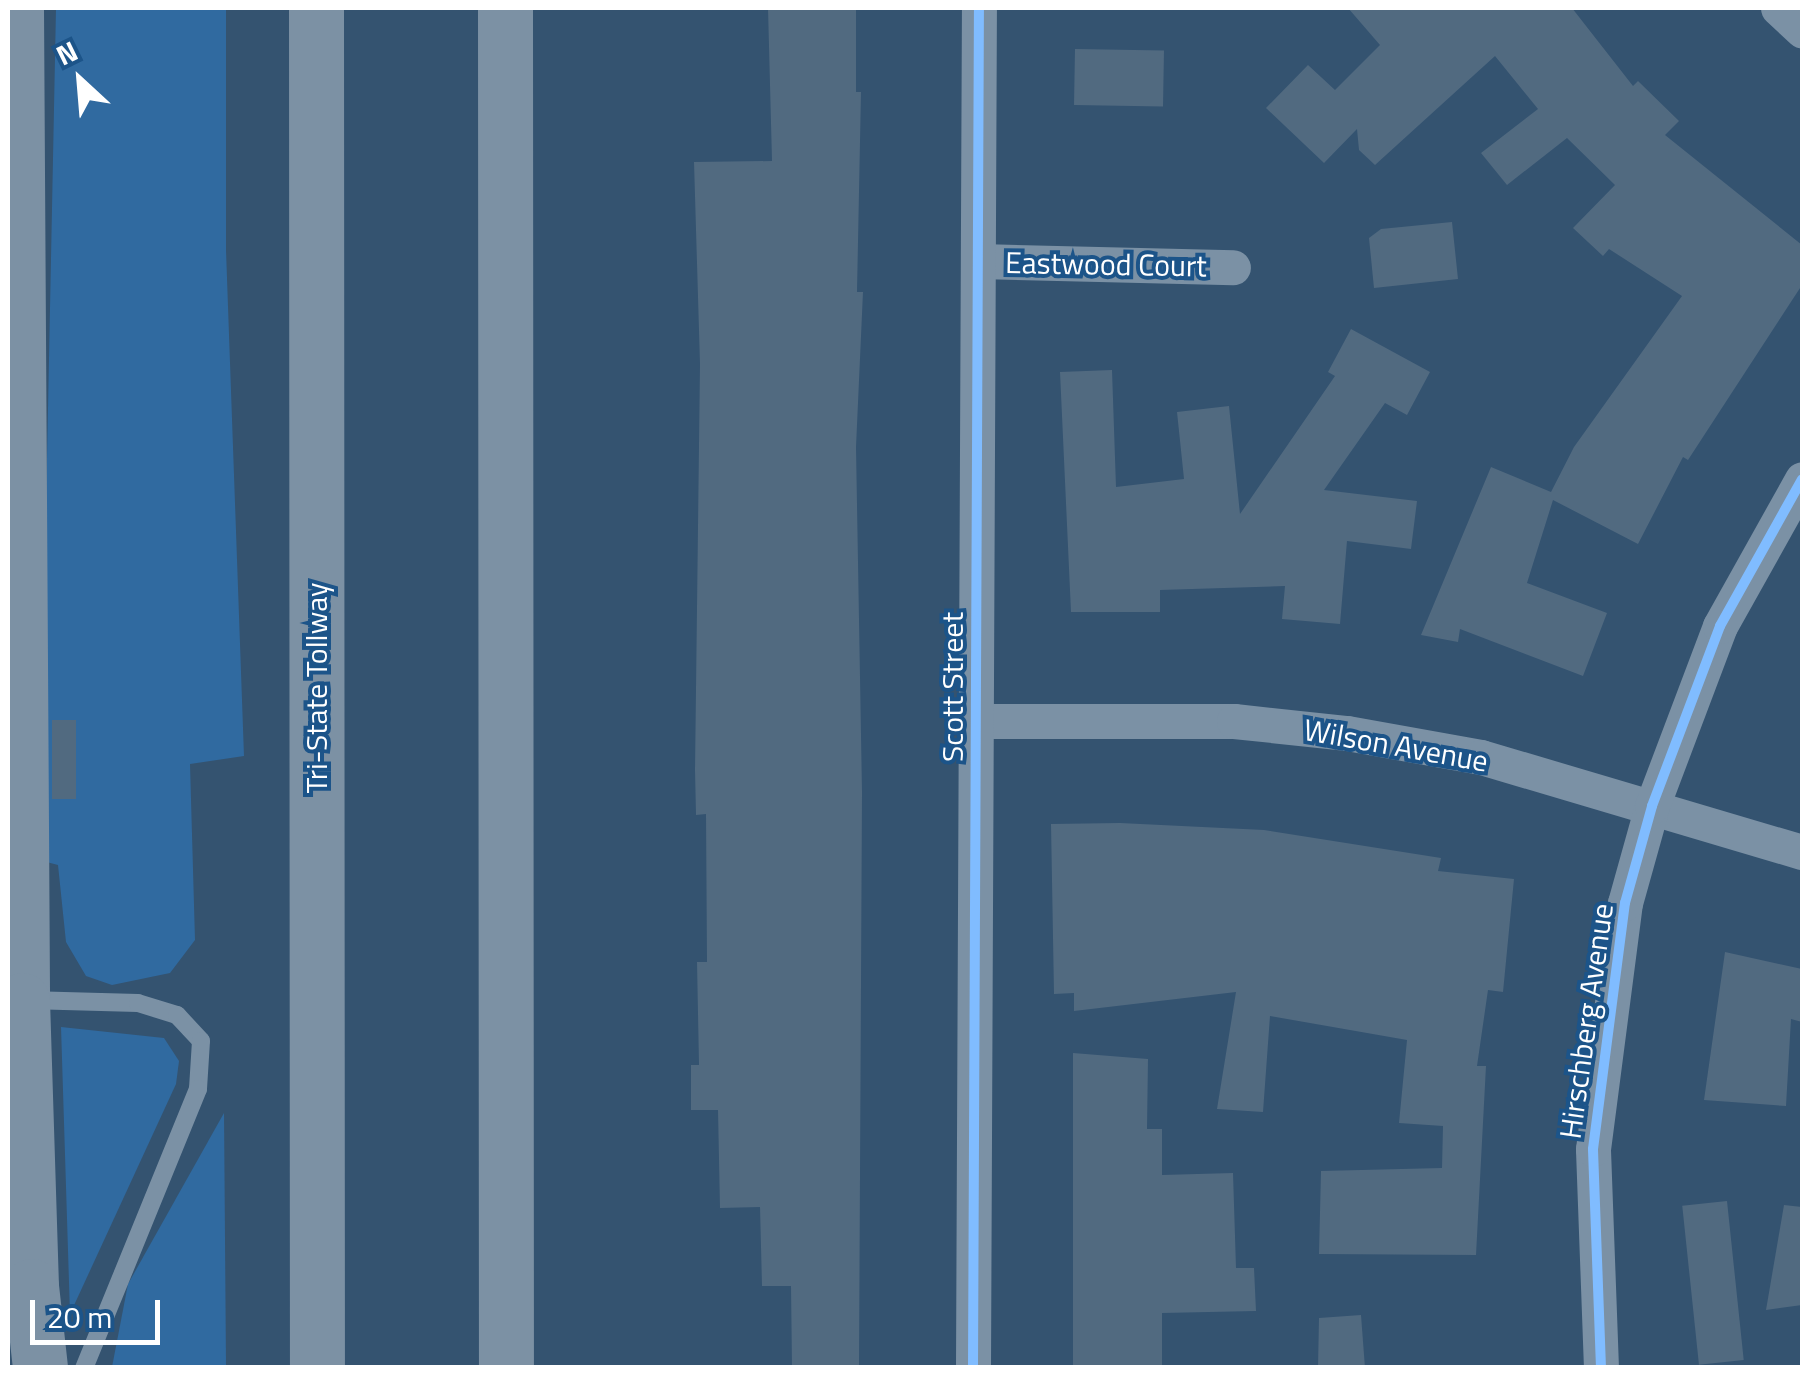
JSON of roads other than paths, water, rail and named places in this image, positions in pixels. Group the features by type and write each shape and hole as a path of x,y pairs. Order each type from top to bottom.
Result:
{"highway":[{"path":"16,8 22,1000 31,1286 40,1368"},
{"name":"Tri-State Tollway","path":"316,8 317,1368"},
{"path":"505,8 506,1368"}],"street":[{"name":"Scott Street","path":"973,1368 978,8"},
{"path":"1778,8 1802,30"},
{"name":"Eastwood Court","path":"980,261 1232,267"},
{"name":"Hirschberg Avenue","path":"1601,1368 1593,1148 1625,903 1652,806 1720,626 1802,479"},
{"name":"Wilson Avenue","path":"976,721 1234,721 1347,733 1481,757 1802,852"}],"lane":[{"path":"22,1000 138,1004 177,1016 201,1041 198,1089 84,1368"}]}
